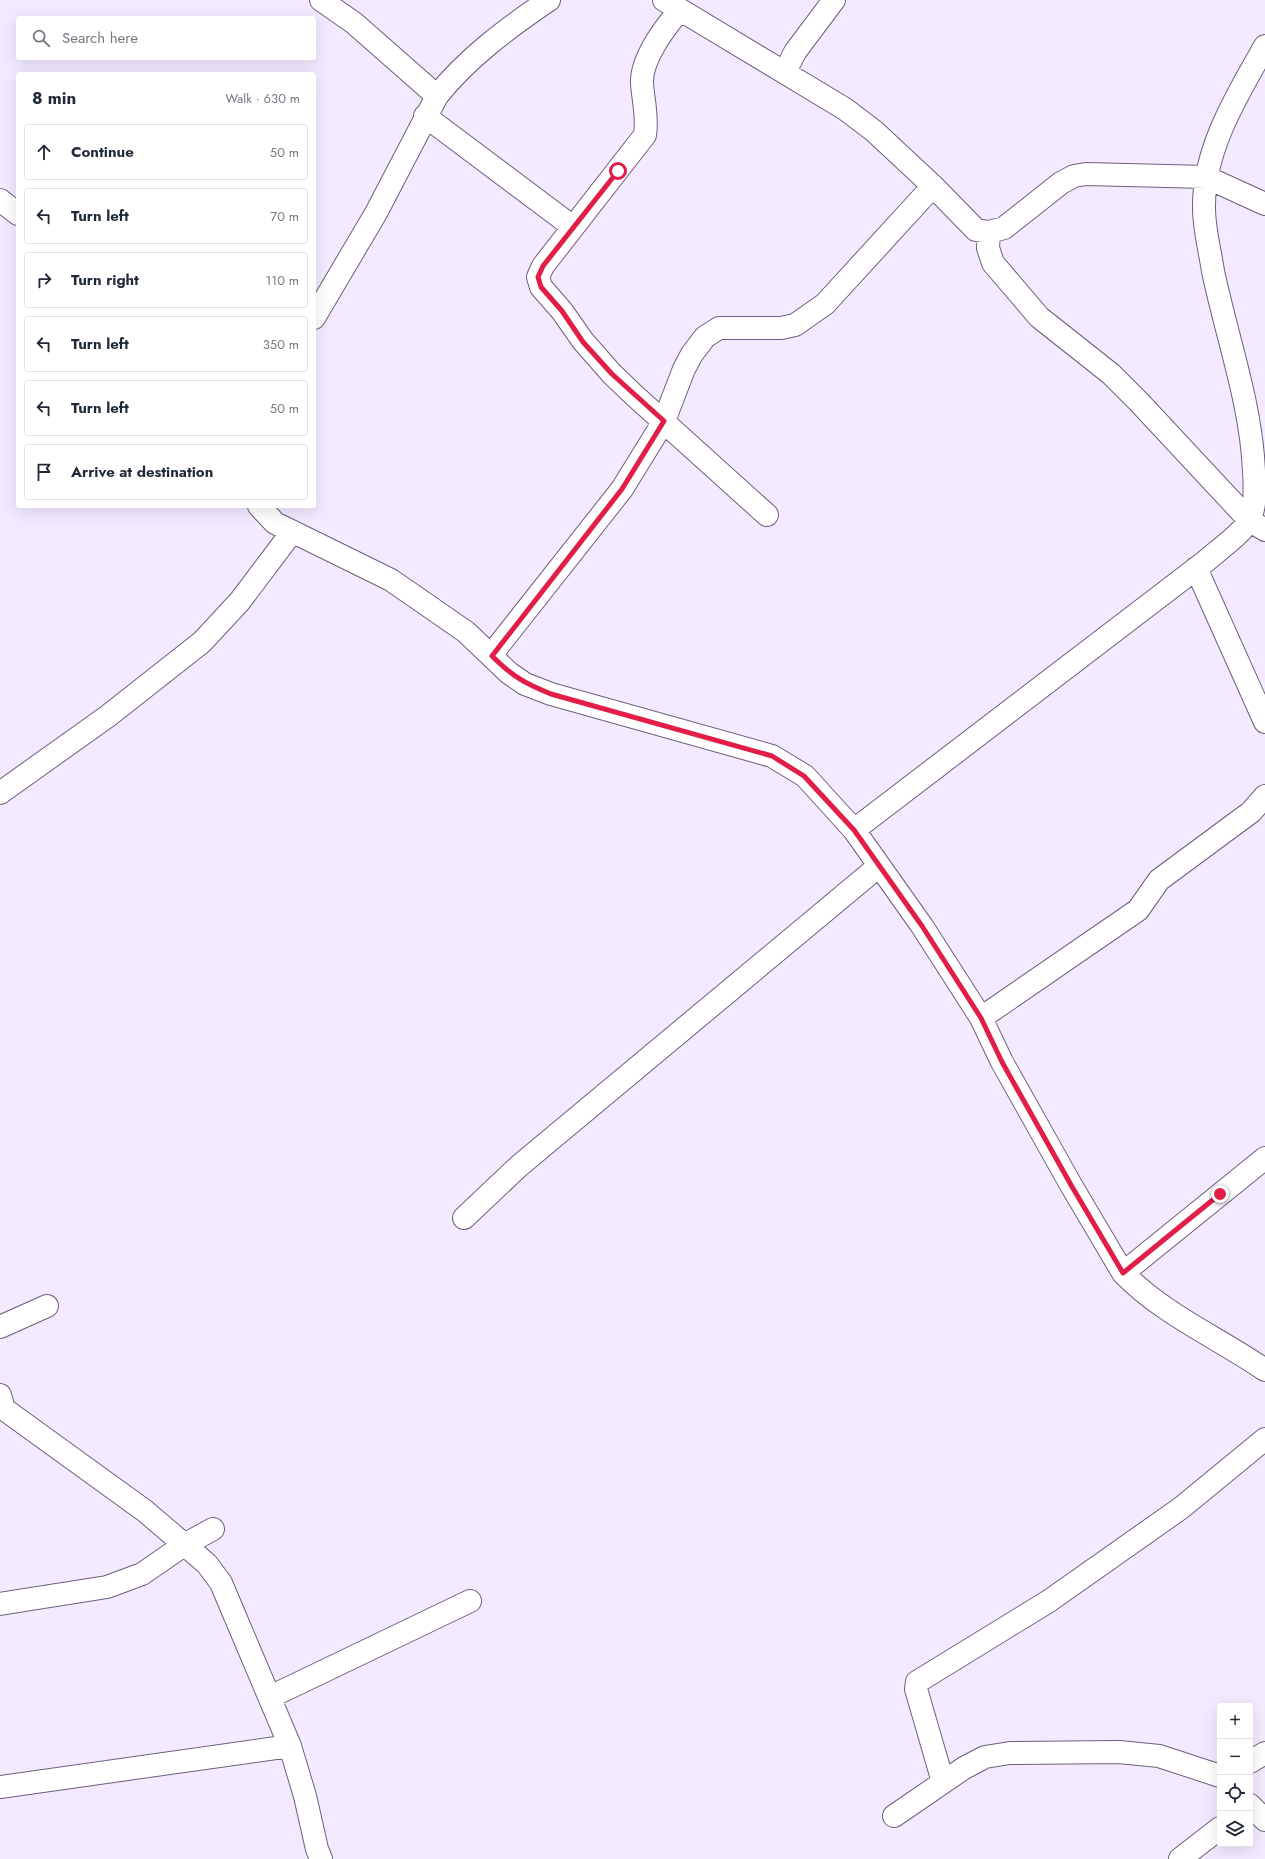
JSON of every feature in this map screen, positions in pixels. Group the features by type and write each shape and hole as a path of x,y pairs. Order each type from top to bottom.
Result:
{"street":[{"path":"321,0 354,23 437,96"},
{"path":"316,315 376,213 425,116 437,96 449,80 468,63 519,20 549,0"},
{"path":"785,72 795,52 834,0"},
{"path":"767,514 612,374 583,342 562,311 541,287 538,277 543,266 645,135 647,123 642,80 646,61 666,27 672,5 845,109 874,131 976,230 989,232 1004,228 1061,183 1074,176 1086,174 1206,177 1265,204"},
{"path":"1257,525 1253,444 1243,388 1221,309 1209,248 1204,209 1206,177 1224,123 1265,46"},
{"path":"425,116 573,227"},
{"path":"492,656 622,489 664,421 684,369 692,354 705,337 719,328 781,328 795,325 810,316 825,304 932,186"},
{"path":"0,200 16,212"},
{"path":"989,232 988,248 993,263 1039,317 1111,374 1257,525"},
{"path":"260,508 275,523 391,580 466,632 509,673 525,684 551,694 772,756 804,776 854,830 922,926 981,1018 1002,1062 1071,1185 1123,1273 1135,1285 1176,1317 1265,1370"},
{"path":"854,830 1196,568 1232,538 1257,525"},
{"path":"0,793 108,716 202,642 240,601 292,532"},
{"path":"1196,568 1265,722"},
{"path":"981,1018 1138,910 1159,880 1251,812 1265,796"},
{"path":"464,1218 519,1166 879,866"},
{"path":"1123,1273 1265,1158"},
{"path":"0,1327 47,1306"},
{"path":"1,1406 145,1511 207,1564 221,1583 290,1746 305,1796 317,1850 321,1859"},
{"path":"943,1782 916,1689 917,1682 1049,1601 1144,1535 1181,1508 1265,1439"},
{"path":"0,1604 107,1587 142,1574 184,1545 214,1529"},
{"path":"270,1697 470,1601"},
{"path":"0,1787 290,1746"},
{"path":"894,1816 943,1782 986,1757 1010,1753 1077,1751 1118,1752 1159,1756 1217,1775"},
{"path":"1253,1760 1265,1753"},
{"path":"1253,1808 1265,1820"},
{"path":"1180,1859 1217,1830"}],"route":[{"path":"618,171 543,266 538,277 541,287 562,311 583,342 612,374 664,421 622,489 572,551 492,656 509,673 525,684 551,694 772,756 804,776 854,830 922,926 981,1018 1002,1062 1071,1185 1123,1273 1199,1213 1220,1194"}]}
